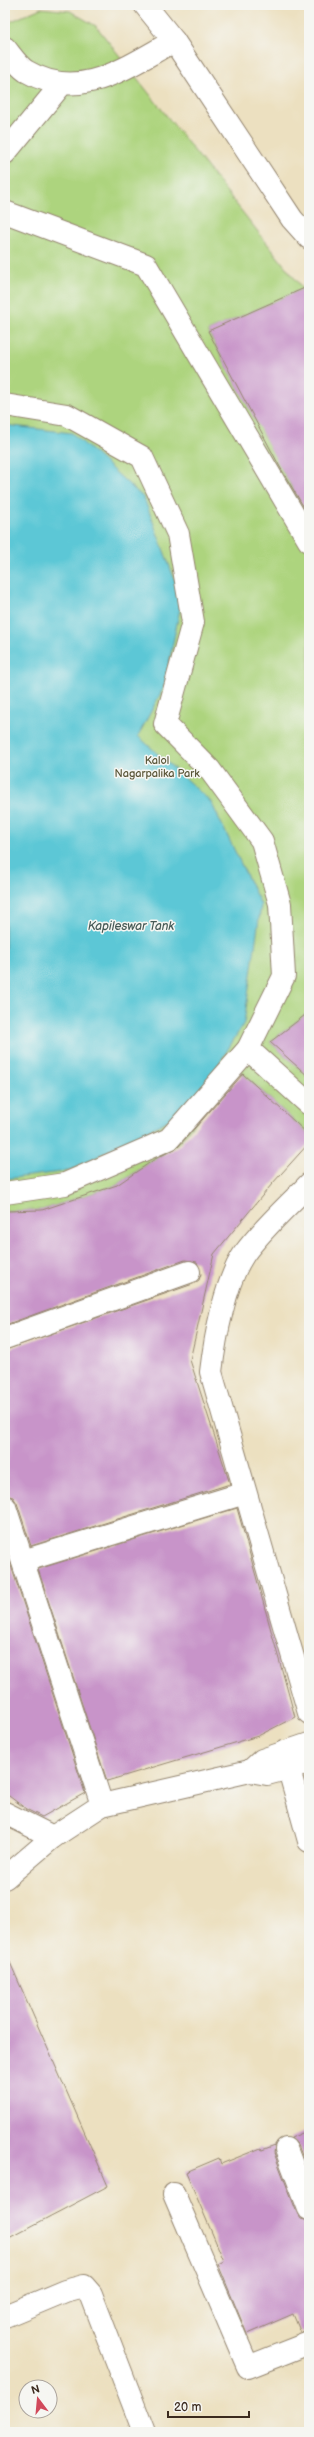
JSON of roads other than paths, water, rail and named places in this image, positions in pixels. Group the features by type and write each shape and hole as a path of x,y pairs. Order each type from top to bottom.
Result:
{"street":[{"path":"146,5 174,41 292,219 309,238"},
{"path":"5,48 25,71 61,85 104,78 174,41"},
{"path":"5,154 61,85"},
{"path":"5,212 146,264 309,541"},
{"path":"5,405 67,415 142,457 178,534 193,622 165,724 210,770 262,841 280,904 284,976 248,1049 169,1140 66,1184 5,1193"},
{"path":"248,1049 309,1104"},
{"path":"309,1184 244,1255 232,1281 216,1336 211,1372 309,1712"},
{"path":"5,1338 189,1272"},
{"path":"23,1561 245,1493"},
{"path":"5,1507 102,1805"},
{"path":"5,1878 53,1837 102,1805 250,1771 268,1774 294,1761 309,1744"},
{"path":"294,1761 309,1841"},
{"path":"5,1813 53,1837"},
{"path":"286,2149 309,2209"},
{"path":"174,2194 248,2367 309,2343"},
{"path":"5,2316 65,2291 84,2286 91,2294 144,2432"}],"water":[{"name":"Kapileswar Tank","path":"5,425 72,433 144,498 182,599 164,687 138,736 211,802 261,905 244,1023 192,1108 69,1171 5,1179"}],"park label":[{"name":"Kalol Nagarpalika Park","path":"157,766"}]}
